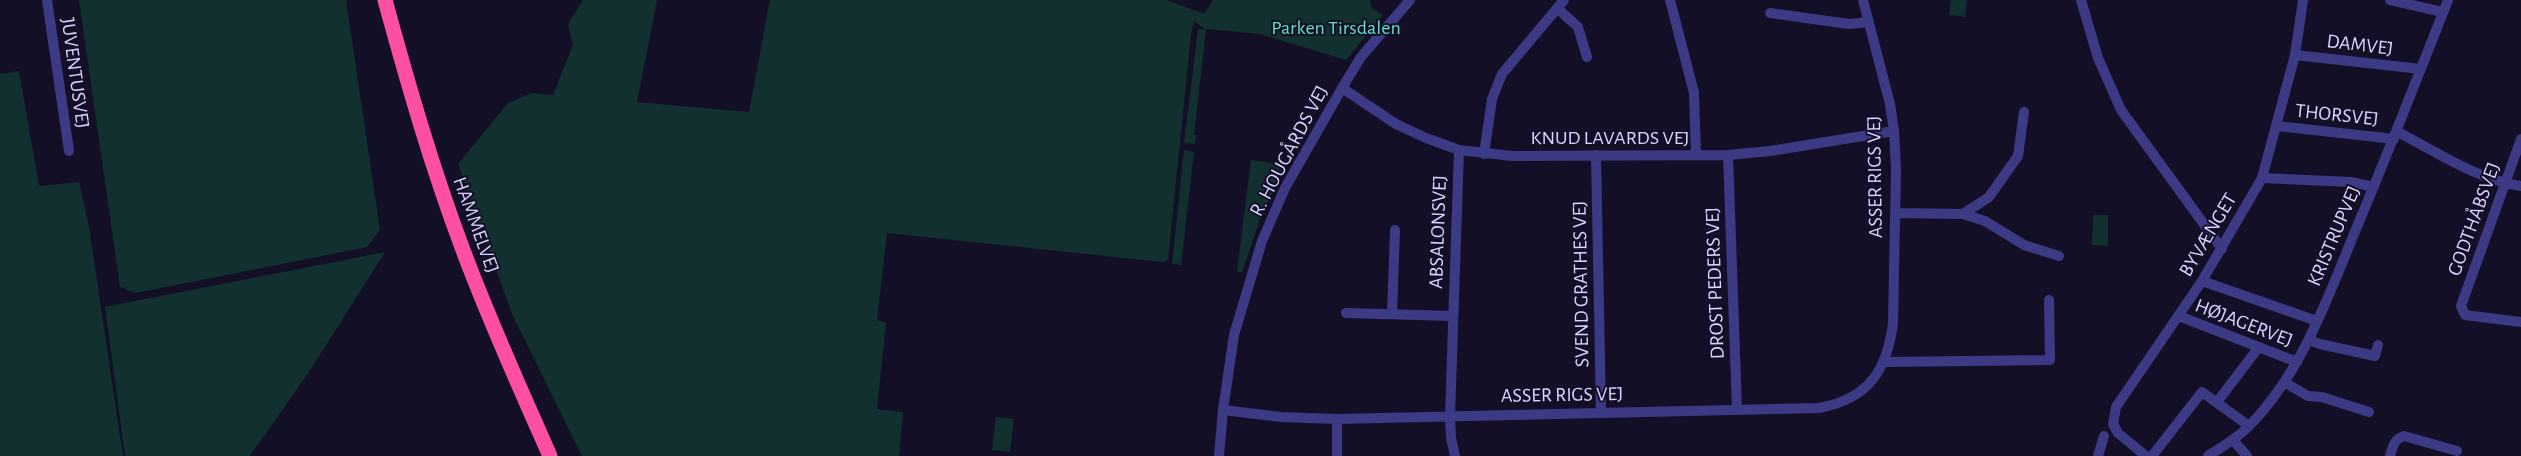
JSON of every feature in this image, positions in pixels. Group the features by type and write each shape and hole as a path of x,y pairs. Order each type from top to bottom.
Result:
{"highway":[{"name":"HAMMELVEJ","path":"385,0 425,139 463,249 495,331 550,456"}],"street":[{"name":"JUVENTUSVEJ","path":"47,0 69,151"},
{"name":"R. HOUGÅRDS VEJ","path":"1219,456 1223,410 1234,335 1262,241 1285,188 1361,57 1410,0"},
{"path":"1670,0 1694,93 1696,155"},
{"name":"ASSER RIGS VEJ","path":"1223,410 1281,417 1337,419 1819,408 1836,405 1865,389 1884,362 1890,343 1893,323 1896,169 1894,131 1890,104 1864,0"},
{"path":"2081,0 2098,58 2121,110 2222,249"},
{"name":"BYVÆNGET","path":"2146,456 2118,433 2113,424 2116,407 2202,281 2262,178 2295,55 2303,0"},
{"path":"2390,0 2443,12"},
{"name":"KRISTRUPVEJ","path":"2208,456 2233,440 2249,426 2284,382 2309,340 2396,136 2448,0"},
{"path":"1484,154 1492,99 1502,74 1560,4 1578,27 1587,57"},
{"path":"1770,13 1849,24 1869,22"},
{"name":"DAMVEJ","path":"2295,55 2421,69"},
{"name":"KNUD LAVARDS VEJ","path":"1342,88 1396,124 1459,150 1484,154 1512,156 1728,155 1770,151 1894,131"},
{"path":"1963,214 1989,197 2018,156 2024,112"},
{"name":"THORSVEJ","path":"2277,126 2396,136"},
{"path":"2396,136 2506,184 2521,186"},
{"name":"GODTHÅBSVEJ","path":"2521,139 2460,306 2461,311 2465,315 2521,322"},
{"name":"ABSALONSVEJ","path":"1455,456 1451,438 1450,416 1459,150"},
{"name":"SVEND GRATHES VEJ","path":"1596,155 1601,412"},
{"name":"DROST PEDERS VEJ","path":"1728,155 1737,410"},
{"path":"2262,178 2351,182 2374,187"},
{"path":"1895,213 1963,214 1985,221 2024,245 2059,256"},
{"path":"1392,314 1395,230"},
{"path":"2202,281 2317,321"},
{"path":"1884,362 2050,360 2049,300"},
{"name":"ABSALONSVEJ","path":"1346,313 1453,316"},
{"name":"HØJAGERVEJ","path":"2179,316 2297,362"},
{"path":"2309,340 2375,356 2378,345"},
{"path":"2217,402 2259,347"},
{"path":"2284,382 2313,398 2322,397 2369,412"},
{"path":"2152,456 2202,392 2249,426"},
{"path":"1337,419 1337,456"},
{"path":"2098,456 2104,436"},
{"path":"2390,456 2394,443 2398,438 2404,436 2457,451"},
{"path":"2233,440 2247,456"}],"green space":[{"path":"79,0 346,0 380,230 367,247 136,293 120,287"},
{"name":"Parken Tirsdalen","path":"583,0 657,0 637,102 749,112 770,0 1167,0 1204,14 1213,0 1370,0 1372,8 1383,15 1346,60 1260,34 1206,29 1194,135 1196,135 1195,144 1184,143 1198,29 1205,29 1194,21 1191,34 1168,260 1163,262 887,233 877,320 886,323 877,409 903,412 899,456 582,456 512,314 458,164 508,103 532,93 553,95 573,45 568,24"},
{"path":"1951,0 1967,0 1965,17 1949,15"},
{"path":"19,71 39,186 79,182 89,227 123,456 0,456 0,74"},
{"path":"1184,150 1194,152 1181,265 1172,264"},
{"path":"1251,160 1285,165 1259,222 1242,272 1237,272"},
{"path":"2093,215 2108,215 2108,246 2092,245"},
{"path":"385,252 311,369 250,456 125,456 105,307"},
{"path":"996,417 1014,419 1010,452 992,450"}]}
